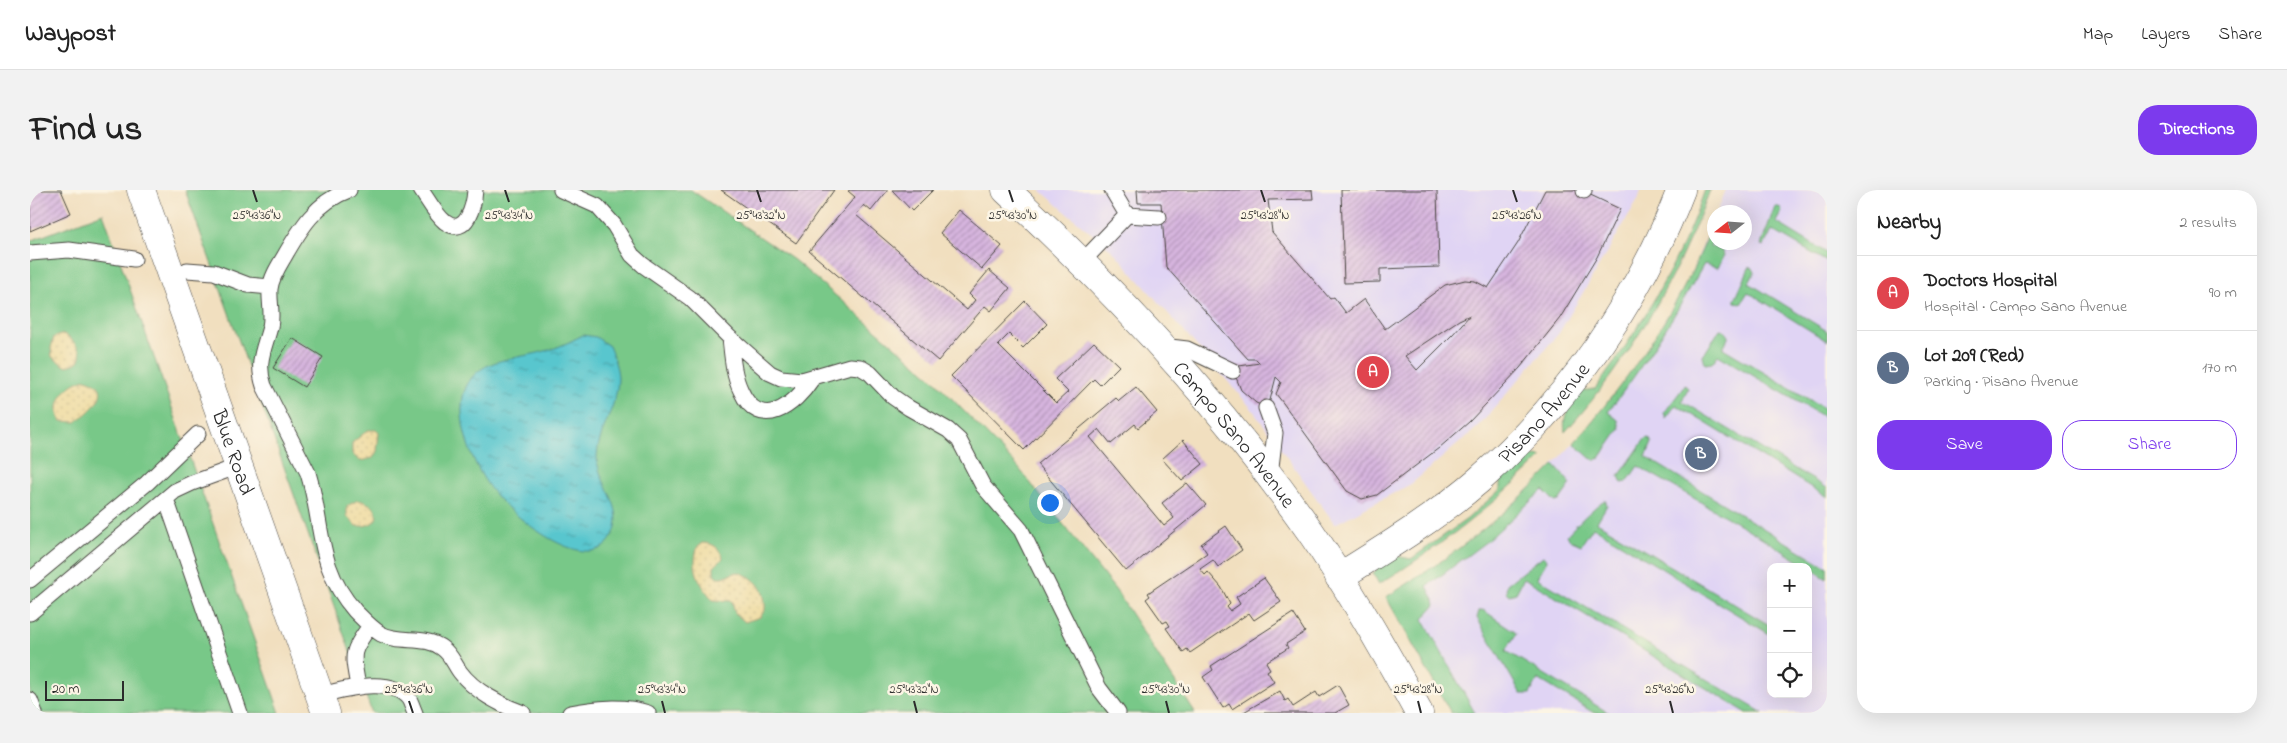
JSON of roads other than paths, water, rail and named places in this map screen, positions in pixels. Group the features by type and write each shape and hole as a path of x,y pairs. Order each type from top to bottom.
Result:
{"street":[{"name":"Blue Road","path":"141,190 323,704"},
{"name":"Campo Sano Avenue","path":"1006,190 1082,262 1162,346 1270,477 1311,533 1339,577 1385,650 1419,713"},
{"name":"Pisano Avenue","path":"1339,577 1407,533 1465,491 1515,445 1551,406 1598,347 1628,299 1653,253 1681,190"}],"lane":[{"path":"348,190 336,195 324,204 306,222 274,275 270,287 271,325 261,357 260,373 264,386 308,473 313,488 324,554 331,574 341,593 370,626 389,638 432,643 443,648 452,658 460,672 476,687 499,702 523,713"},
{"path":"421,190 441,218 446,223 454,226 462,224 469,218 474,206 475,190"},
{"path":"561,190 597,206 614,225 632,256 690,298 730,338 770,373 792,380 812,379 850,366 860,367 870,373 893,397 948,430 959,440 983,486 1021,530 1099,688 1118,713"},
{"path":"1112,190 1127,216"},
{"path":"1082,262 1127,216 1159,217"},
{"path":"30,253 69,250 134,259"},
{"path":"187,270 214,272 248,284 270,287"},
{"path":"730,338 740,390 746,401 756,409 765,413 785,408 803,392 812,379"},
{"path":"1162,346 1187,349 1233,371"},
{"path":"1266,408 1275,433 1270,477"},
{"path":"30,580 147,483 198,434"},
{"path":"30,613 166,499 192,483 239,466"},
{"path":"166,499 240,713"},
{"path":"358,687 353,655 358,642 370,626"},
{"path":"323,704 358,687 385,686 397,690 408,698 415,713"},
{"path":"30,700 35,713"},
{"path":"570,713 632,708 648,713"}],"water":[{"path":"583,335 596,337 609,346 618,379 615,398 598,445 597,455 601,476 617,516 616,526 612,537 601,548 587,551 571,548 554,541 521,519 498,498 480,472 472,456 466,438 462,403 466,388 474,375 481,369 499,361 555,348"}],"place":[{"name":"Doctors Hospital","path":"1373,372"},
{"name":"Lot 209 (Red)","path":"1701,454"}]}
